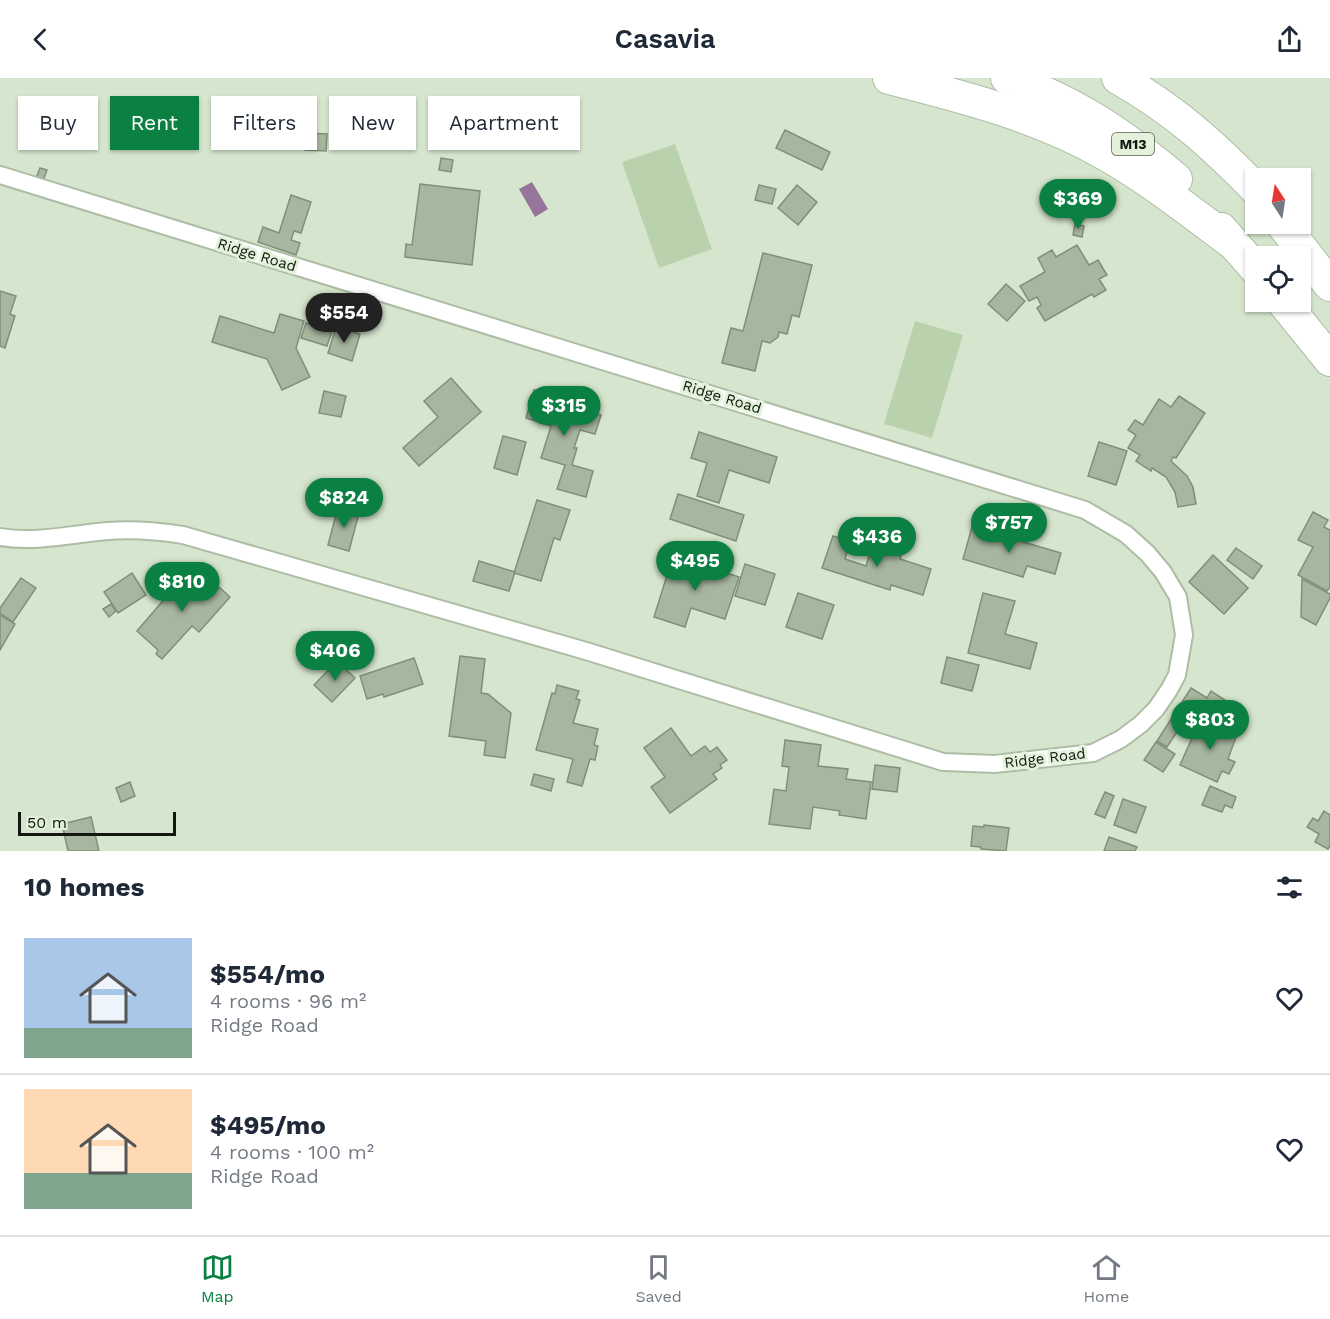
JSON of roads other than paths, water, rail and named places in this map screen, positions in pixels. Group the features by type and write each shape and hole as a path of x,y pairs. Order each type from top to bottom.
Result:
{"highway":[{"path":"890,78 960,96 1021,116 1060,132 1103,153 1138,174 1234,244"},
{"name":"M13","path":"1007,78 1082,110 1141,150 1193,194 1245,256"},
{"path":"1118,78 1185,122 1216,148 1245,178"},
{"path":"1290,234 1330,285"},
{"path":"1291,312 1330,360"}],"street":[{"name":"Ridge Road","path":"0,175 1086,510 1126,534 1148,554 1163,572 1178,597 1184,635 1177,675 1169,690 1156,709 1121,739 1093,753 995,764 943,762 586,651 183,535 130,530 13,540 0,537"}]}
